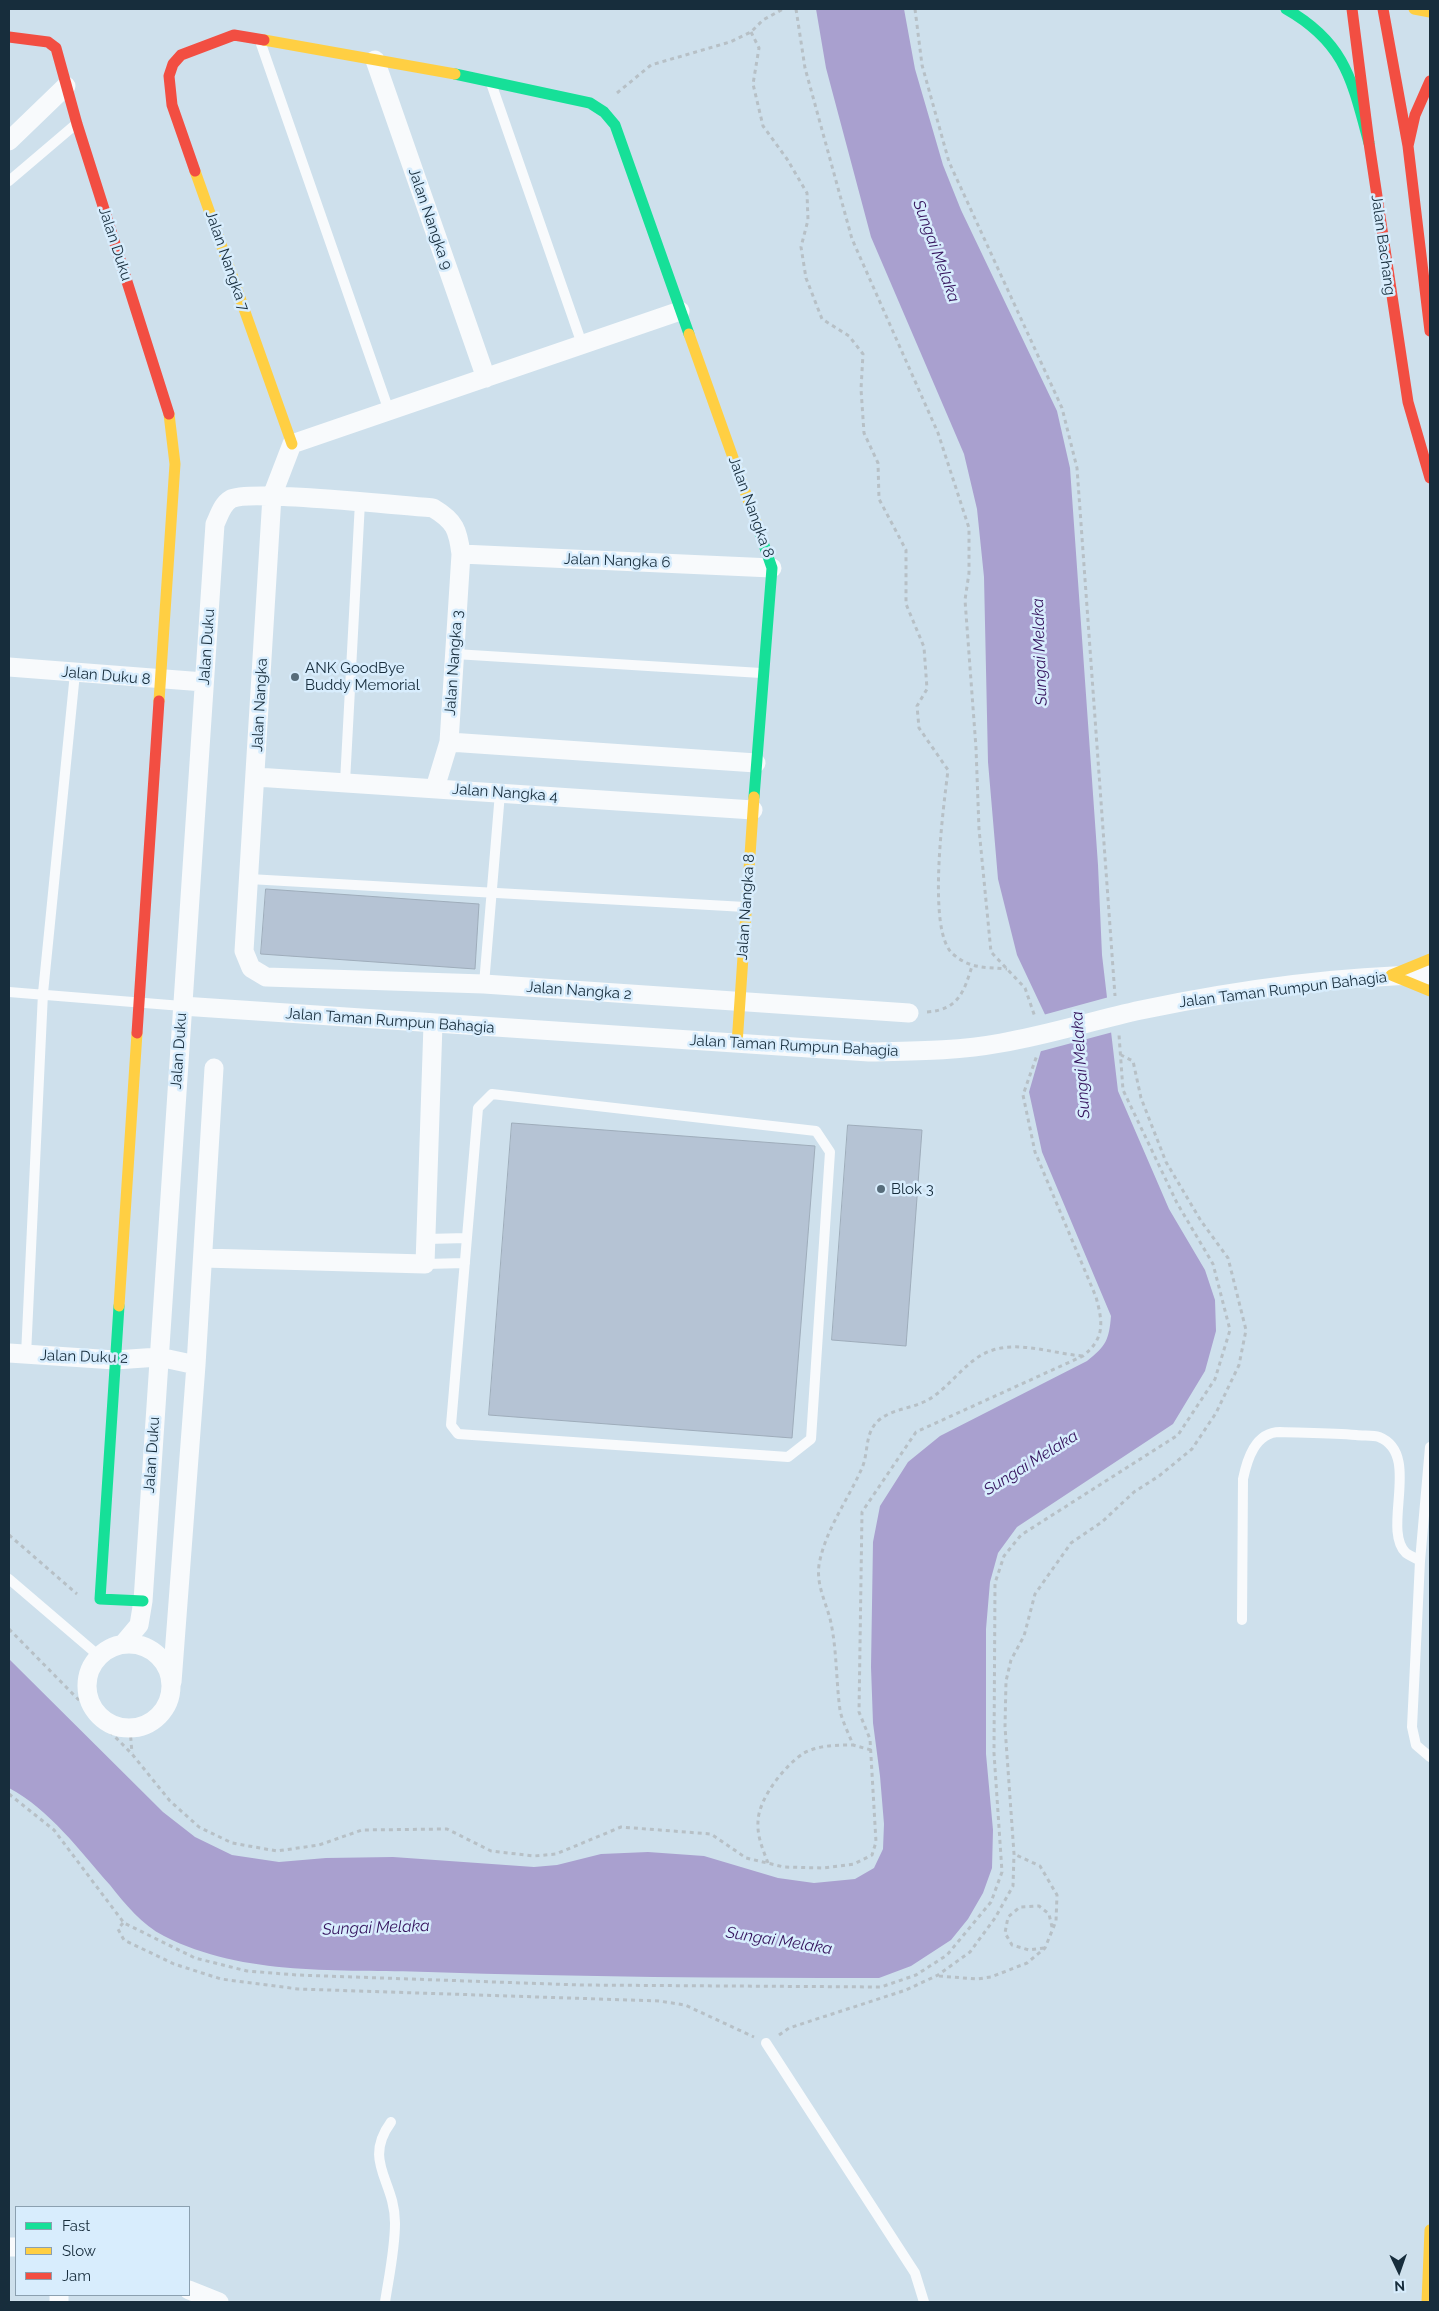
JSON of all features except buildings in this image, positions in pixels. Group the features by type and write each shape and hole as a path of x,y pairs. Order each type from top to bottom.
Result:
{"main road":[{"path":"1286,9 1320,30 1337,50 1348,71 1369,143"},
{"name":"Jalan Bachang","path":"1352,9 1369,143 1408,402 1430,478"},
{"path":"1383,9 1425,253 1430,331"},
{"path":"1414,9 1430,12"},
{"name":"Jalan Nangka 7","path":"260,40 234,35 181,55 173,64 169,76 172,105 292,444"},
{"name":"Jalan Duku","path":"9,37 48,42 56,48 77,124 166,405 173,435 175,464 159,680 140,1003 100,1599 142,1601"},
{"path":"260,40 490,80 590,103 604,112"},
{"path":"1408,146 1415,115 1430,81"},
{"name":"Jalan Nangka 8","path":"604,112 615,125 772,568 762,673 737,1044"},
{"path":"1391,975 1430,959"},
{"path":"1391,975 1430,991"},
{"path":"1427,2302 1430,2230"}],"street":[{"name":"Jalan Nangka 9","path":"375,60 486,378"},
{"path":"9,140 66,86"},
{"path":"292,444 680,311"},
{"name":"Jalan Nangka","path":"251,968 244,951 272,496 292,444"},
{"path":"272,496 433,508 450,518 460,546"},
{"name":"Jalan Duku","path":"124,1644 139,1625 142,1601 215,524 224,506 232,498 272,496"},
{"name":"Jalan Nangka 6","path":"460,546 772,568"},
{"name":"Jalan Nangka 3","path":"435,788 449,742 460,546"},
{"name":"Jalan Duku 8","path":"9,667 204,682"},
{"path":"449,742 756,763"},
{"name":"Jalan Nangka 4","path":"256,777 753,810"},
{"name":"Jalan Nangka 2","path":"251,968 266,977 484,984 909,1013"},
{"name":"Jalan Taman Rumpun Bahagia","path":"182,1006 869,1052 940,1051 1004,1043 1141,1010 1237,992 1391,975 1430,975"},
{"path":"203,1258 271,1258 425,1264 433,1024"},
{"path":"172,1682 169,1669 150,1649 136,1644 124,1644 110,1648 99,1656 91,1667 87,1681 87,1696 93,1709 102,1720 115,1727 130,1729 144,1726 157,1719 166,1709 171,1696 196,1365 214,1068"},
{"name":"Jalan Duku 2","path":"18,1354 115,1360 159,1357 196,1365"},
{"path":"190,2290 219,2302"}],"lane":[{"path":"260,40 389,411"},
{"path":"490,80 582,344"},
{"path":"9,182 77,124"},
{"path":"345,782 360,502"},
{"path":"455,654 762,673"},
{"path":"18,1354 44,993 75,673"},
{"path":"484,984 500,793"},
{"path":"249,879 746,907"},
{"path":"9,992 44,993 182,1006"},
{"path":"492,1094 816,1131 830,1152 811,1439 788,1457 458,1434 450,1425 465,1263 478,1108 492,1094"},
{"path":"426,1239 467,1238"},
{"path":"425,1264 465,1263"},
{"path":"1242,1620 1243,1479 1248,1458 1258,1441 1275,1432 1330,1433 1379,1437 1393,1447 1399,1461 1398,1536 1405,1552 1420,1561"},
{"path":"1430,1447 1420,1561 1412,1727 1416,1745 1430,1757"},
{"path":"9,1579 99,1656"},
{"path":"766,2043 915,2273 924,2302"},
{"path":"385,2302 394,2247 395,2221 393,2201 380,2168 377,2150 380,2136 390,2122"}],"path":[{"path":"604,112 620,90 651,65 730,42 751,32 763,20 783,9"},
{"path":"796,9 805,68 852,239 938,433 968,528 969,573 964,600 976,748 979,828 991,952 1025,988 1036,1020"},
{"path":"916,9 922,65 949,162 1062,408 1077,468 1114,989"},
{"path":"751,32 759,48 752,84 763,126 787,159 807,193 808,220 801,247 806,278 822,319 849,336 863,354 861,390 864,433 878,463 879,499 906,550 906,604 924,646 927,689 917,706 919,728 948,770 939,844 941,929 951,953 972,966 1008,969"},
{"path":"909,1013 941,1011 964,994 972,966"},
{"path":"9,1794 54,1830 124,1923 195,1958 247,1971 297,1976 580,1985 881,1988 916,1975 947,1954 991,1902 1002,1872 994,1753 996,1583 1004,1556 1021,1535 1178,1435 1215,1379 1230,1330 1213,1264 1177,1203 1122,1090 1119,1032"},
{"path":"124,1923 118,1929 124,1940 174,1964 221,1979 298,1988 659,2002 685,2005 766,2043 789,2028 906,1990 938,1976 970,1952 995,1918 1013,1886 1014,1854 1005,1727 1006,1681 1011,1660 1024,1636 1035,1594 1071,1543 1102,1522 1134,1492 1159,1476 1192,1449 1216,1413 1238,1366 1246,1330 1228,1258 1201,1220 1166,1162 1141,1098 1133,1061 1120,1055"},
{"path":"9,1629 132,1754 170,1801 199,1827 232,1843 277,1851 319,1845 362,1830 447,1829 491,1851 534,1856 556,1854 621,1827 711,1834 746,1858 784,1867 823,1868 854,1864 872,1855 876,1842 870,1739 859,1712 862,1512 916,1432 1083,1356 1096,1346 1100,1336 1101,1317 1096,1298 1035,1152 1023,1095 1037,1056"},
{"path":"853,1745 840,1712 838,1670 830,1621 821,1595 819,1566 831,1528 863,1466 867,1439 879,1420 895,1411 923,1404 942,1391 966,1366 992,1350 1023,1347 1059,1354 1083,1356"},
{"path":"9,1535 84,1600"},
{"path":"130,1729 132,1754"},
{"path":"768,1863 761,1844 758,1821 769,1789 784,1771 805,1753 832,1745 853,1745 871,1750"},
{"path":"938,1976 977,1979 991,1977 1027,1963 1045,1948 1056,1921 1057,1895 1040,1866 1014,1854"},
{"path":"1045,1948 1028,1950 1012,1945 1005,1933 1008,1917 1020,1907 1039,1906 1049,1914 1053,1928"}],"water":[{"name":"Sungai Melaka","path":"816,9 904,9 915,69 943,165 961,210 1057,411 1070,468 1098,865 1102,955 1118,1091 1169,1209 1205,1270 1215,1300 1216,1331 1205,1371 1173,1424 1017,1527 998,1553 990,1582 986,1629 986,1754 993,1830 992,1868 983,1893 968,1919 951,1940 911,1966 879,1978 597,1976 327,1970 260,1965 195,1949 164,1936 141,1920 51,1819 24,1797 9,1788 9,1659 163,1812 195,1837 232,1855 279,1862 326,1858 393,1857 534,1867 557,1865 601,1854 648,1852 704,1856 778,1878 814,1883 855,1879 874,1868 883,1849 884,1824 873,1723 871,1667 873,1542 880,1506 908,1462 940,1436 1087,1361 1098,1351 1108,1337 1111,1316 1042,1152 1029,1092 1049,1023 1017,955 998,879 988,762 984,577 977,509 964,454 871,237 826,68"}],"pier":[{"path":"1109,997 1113,1032 1038,1052 1046,1023 1043,1015"}],"traffic: fast":[{"path":"1286,9 1306,22 1322,36 1344,65 1369,143"},
{"path":"455,74 590,103 604,112 615,125 689,334"},
{"path":"754,797 772,568 757,525"},
{"path":"119,1306 100,1599 143,1601"}],"traffic: slow":[{"path":"1414,9 1430,12"},
{"path":"264,40 455,74"},
{"path":"195,171 292,444"},
{"path":"689,334 757,525"},
{"path":"159,701 175,464 169,414"},
{"path":"737,1044 754,797"},
{"path":"1391,975 1430,959"},
{"path":"1391,975 1430,991"},
{"path":"119,1306 137,1033"},
{"path":"1427,2302 1430,2230"}],"traffic: jam":[{"path":"1352,9 1369,143 1408,402 1430,478"},
{"path":"1383,9 1408,146 1430,331"},
{"path":"195,171 172,105 169,76 173,64 181,55 234,35 264,40"},
{"path":"9,37 48,42 56,48 77,124 169,414"},
{"path":"1408,146 1415,115 1430,81"},
{"path":"137,1033 159,701"}],"place":[{"name":"ANK GoodBye Buddy Memorial","path":"295,677"},
{"name":"Blok 3","path":"881,1189"}]}
